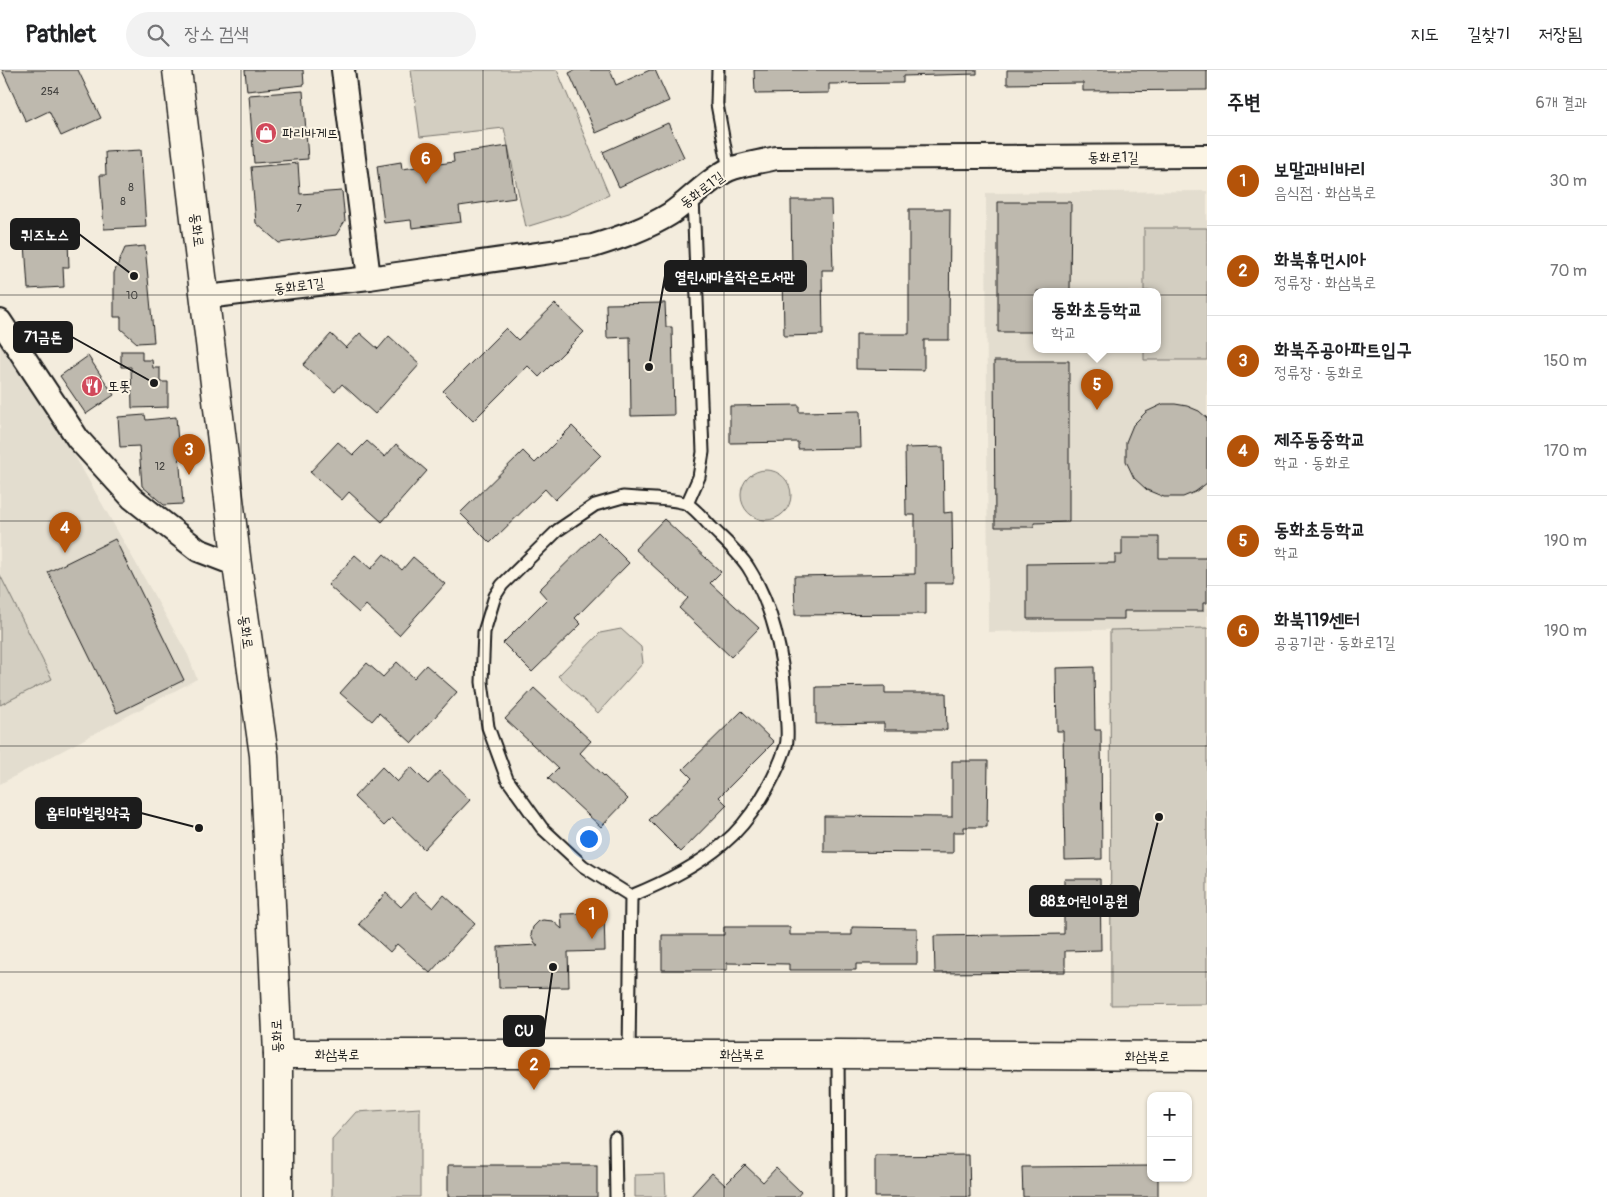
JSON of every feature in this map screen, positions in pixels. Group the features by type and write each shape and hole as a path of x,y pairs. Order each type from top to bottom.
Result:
{"street":[{"name":"동화로","path":"177,70 237,565 264,755 278,1054 278,1197"},
{"path":"343,70 369,278"},
{"name":"동화로1길","path":"206,297 369,278 592,246 624,236 669,214 729,170 776,158 1207,156"},
{"path":"0,321 78,439 132,498 198,550 237,565"},
{"name":"화삼북로","path":"278,1054 1207,1056"}],"lane":[{"path":"718,70 718,104 729,170"},
{"path":"687,504 698,476 703,452 693,197"},
{"path":"623,497 687,504 748,567 765,600 781,650 787,744 776,772 752,812 723,844 695,864 631,896 583,866 542,828 507,779 488,727 482,682 484,632 494,596 502,585 558,530 595,505 623,497"},
{"path":"629,1054 631,896"},
{"path":"838,1054 839,1197"},
{"path":"616,1138 616,1197"}],"shaded area":[{"path":"411,70 557,70 609,195 568,214 526,227 504,128 420,137"},
{"path":"1207,191 1207,628 988,632 986,193"},
{"path":"1144,228 1207,228 1207,360 1144,360 1144,353 1161,353 1161,288 1144,288"},
{"path":"0,345 72,451 188,655 197,679 0,784"},
{"path":"761,470 771,470 784,477 791,490 791,500 784,513 771,520 761,520 752,516 745,509 741,500 741,490 745,481 752,474"},
{"path":"0,575 52,679 0,705"},
{"path":"1207,628 1207,1004 1111,1005 1110,630"},
{"path":"621,629 641,647 643,663 598,713 558,676 600,633"},
{"path":"420,1108 420,1197 332,1197 332,1139 356,1112"},
{"path":"665,1174 666,1197 635,1197 635,1175"}],"building":[{"path":"2,70 78,70 101,118 61,136 49,111 26,122"},
{"path":"245,70 303,70 304,85 247,91"},
{"path":"575,70 610,70 616,85 650,70 655,70 669,101 596,133 569,73"},
{"path":"754,70 977,70 977,74 903,76 903,83 829,84 829,93 755,94"},
{"path":"1007,70 1207,70 1207,90 1083,91 1083,83 1007,84"},
{"path":"303,91 308,159 254,163 249,95"},
{"path":"668,123 684,157 619,187 603,152"},
{"path":"508,146 515,198 459,206 461,222 412,228 411,220 384,223 377,166 401,162 402,169 454,162 453,154"},
{"path":"141,150 146,227 104,229 100,175 106,175 105,152"},
{"path":"298,163 300,194 342,191 345,221 336,235 279,243 256,223 251,167"},
{"path":"791,200 831,200 833,270 822,270 823,335 784,336 783,269 792,269"},
{"path":"998,202 1071,202 1070,288 1033,288 1033,332 998,332"},
{"path":"909,209 950,209 949,340 924,340 924,370 856,369 856,334 909,334"},
{"path":"68,241 69,267 63,267 64,287 28,289 25,243"},
{"path":"145,246 154,342 137,343 121,329 121,317 114,317 114,273 125,248"},
{"path":"665,303 666,327 672,327 674,415 631,416 630,337 607,338 606,304"},
{"path":"555,304 584,332 539,377 528,366 473,421 443,391 506,328 518,340"},
{"path":"360,333 378,349 389,336 420,364 375,414 342,384 335,392 303,365 331,334 346,348"},
{"path":"121,351 142,351 142,360 152,360 153,368 160,368 160,382 168,382 168,407 132,408 131,367 121,367"},
{"path":"88,356 114,395 86,414 60,376"},
{"path":"994,361 1069,361 1069,522 1034,523 1034,527 995,527"},
{"path":"1163,404 1187,406 1199,411 1207,418 1207,483 1195,492 1183,497 1164,497 1147,490 1134,478 1126,461 1126,442 1133,425 1146,412"},
{"path":"799,405 799,412 860,411 861,448 798,449 798,442 730,443 730,406"},
{"path":"145,415 146,420 176,417 183,504 164,505 142,486 139,446 120,447 118,417"},
{"path":"572,426 601,455 555,500 545,489 490,543 460,513 523,451 535,463"},
{"path":"367,441 385,457 396,444 427,471 382,522 349,492 342,500 310,472 338,442 353,455"},
{"path":"943,447 944,513 952,512 953,583 926,583 926,614 795,615 794,576 915,574 915,515 906,515 905,448"},
{"path":"664,519 721,572 710,583 759,628 731,657 679,608 688,598 635,549"},
{"path":"598,532 629,563 575,618 581,624 532,672 503,643 547,599 539,590"},
{"path":"1122,537 1159,537 1159,558 1206,558 1207,547 1207,603 1203,603 1203,611 1124,611 1124,619 1027,619 1027,564 1115,563 1115,555 1122,555"},
{"path":"115,539 184,680 117,713 48,572"},
{"path":"384,554 402,570 413,557 445,584 399,635 366,605 359,613 328,585 355,555 371,569"},
{"path":"397,662 414,678 426,665 457,692 412,743 379,713 372,721 340,693 367,663 383,677"},
{"path":"1094,667 1095,730 1101,730 1102,859 1065,860 1063,731 1057,731 1056,668"},
{"path":"885,686 885,693 946,693 947,730 884,730 884,723 816,724 816,687"},
{"path":"534,688 591,741 580,753 628,799 601,827 548,778 558,768 505,719"},
{"path":"742,711 774,742 719,797 727,805 681,852 649,820 692,778 683,769"},
{"path":"952,761 988,761 987,827 964,827 964,832 953,832 953,853 824,852 824,816 952,817"},
{"path":"382,767 397,782 411,767 428,784 440,771 470,800 424,849 392,818 384,826 354,797"},
{"path":"1064,879 1100,879 1101,950 1065,951 1065,972 935,973 934,936 1064,934"},
{"path":"415,892 433,908 444,895 475,923 430,973 397,944 390,952 359,924 386,893 401,907"},
{"path":"604,913 605,951 568,952 569,987 499,988 498,947 538,945 531,935 533,927 539,921 553,921 562,929 561,914"},
{"path":"724,927 790,927 790,935 852,935 852,927 917,928 917,964 856,964 856,970 789,970 789,964 727,963 727,970 662,970 662,935 724,935"},
{"path":"969,1155 970,1197 875,1197 875,1156"},
{"path":"448,1165 597,1165 597,1197 448,1197"},
{"path":"745,1165 763,1182 776,1168 801,1192 797,1197 690,1197 712,1173 725,1185"},
{"path":"1147,1166 1147,1182 1158,1182 1158,1197 1023,1197 1022,1167"}],"place":[{"name":"파리바게뜨","path":"266,133"},
{"name":"화북119센터","path":"426,184"},
{"name":"퀴즈노스","path":"134,276"},
{"name":"열린새마을작은도서관","path":"649,367"},
{"name":"71금돈","path":"154,383"},
{"name":"또똣","path":"92,386"},
{"name":"동화초등학교","path":"1097,410"},
{"name":"화북주공아파트입구","path":"189,475"},
{"name":"제주동중학교","path":"65,553"},
{"name":"88호어린이공원","path":"1159,817"},
{"name":"옵티마힐링약국","path":"199,828"},
{"name":"보말과비바리","path":"592,939"},
{"name":"CU","path":"553,967"},
{"name":"화북휴먼시아","path":"534,1090"}]}
